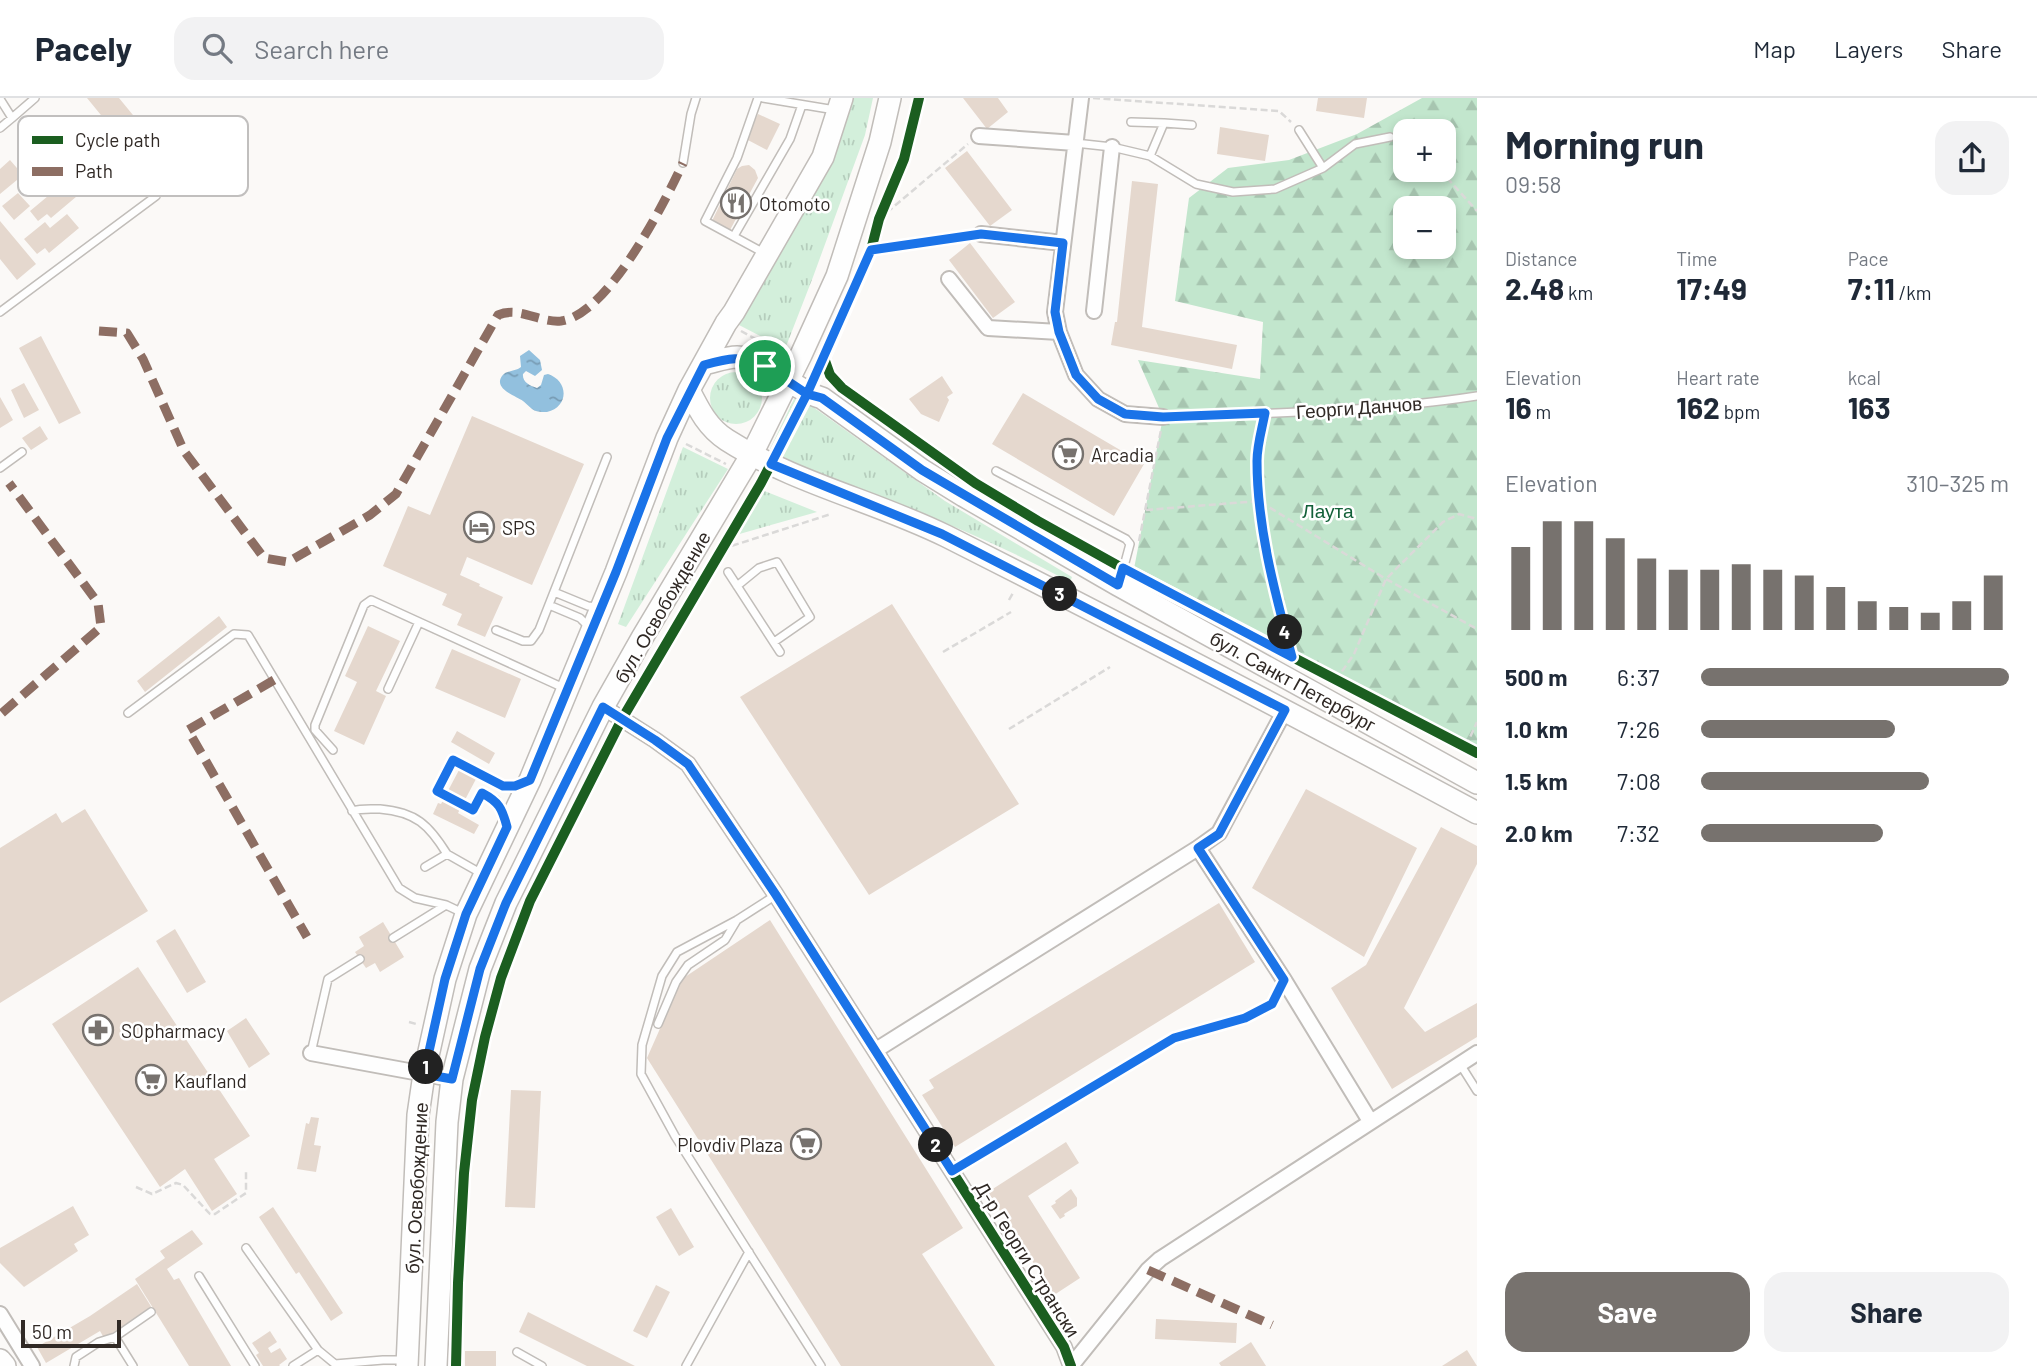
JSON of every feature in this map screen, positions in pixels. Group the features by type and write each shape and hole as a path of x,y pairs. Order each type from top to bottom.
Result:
{"main road":[{"path":"788,381 837,276 880,142 890,98"},
{"path":"704,365 823,157 840,104"},
{"name":"бул. Санкт Петербург","path":"704,365 737,357 751,360 807,394 822,398 922,470 1118,585 1477,783"},
{"name":"бул. Освобождение","path":"407,1363 418,1115 445,979 466,914 530,780 667,438 704,365"},
{"name":"бул. Освобождение","path":"436,1366 447,1122 452,1079 480,969 506,903 603,707 752,454 788,381"},
{"name":"бул. Санкт Петербург","path":"689,390 704,419 713,429 752,454 942,534 1285,710 1477,813"},
{"path":"0,1360 5,1366"}],"street":[{"name":"Георги Данчов","path":"1081,98 1055,312 1059,332 1076,375 1098,399 1125,414 1163,417"},
{"path":"979,136 1076,143"},
{"path":"1094,311 1112,147"},
{"path":"981,234 1063,243"},
{"path":"949,279 988,328 1059,332"},
{"name":"Д-р Георги Странски","path":"603,707 688,764 876,1050 1064,1347 1071,1366"},
{"path":"876,1050 1219,834 1285,710"},
{"path":"1198,848 1284,980 1370,1121"},
{"path":"311,1053 452,1079"},
{"path":"1071,1366 1148,1270 1160,1259 1477,1053"},
{"path":"0,1314 32,1366"}],"lane":[{"path":"0,128 35,98"},
{"path":"683,163 696,98"},
{"path":"766,254 705,221 737,158 761,98 802,105 840,104"},
{"path":"0,99 12,118"},
{"path":"734,236 790,139 802,105"},
{"path":"1131,122 1192,125"},
{"path":"1150,156 1164,122"},
{"path":"1299,130 1323,168"},
{"path":"1076,143 1112,147 1150,156 1196,184 1233,192 1275,189 1323,168 1355,144 1390,136"},
{"path":"0,312 156,196"},
{"name":"Георги Данчов","path":"1163,417 1431,403 1477,396"},
{"path":"0,468 22,452"},
{"path":"496,630 531,641 539,630 607,457"},
{"path":"996,471 1126,539 1130,544 1118,585"},
{"path":"737,586 759,568 777,562 810,617 774,642"},
{"path":"727,572 780,652"},
{"path":"554,592 588,606 601,608"},
{"path":"333,750 315,730 315,725 364,605 371,600 567,690"},
{"path":"549,604 580,618 587,623 591,631"},
{"path":"388,689 419,622"},
{"path":"128,713 234,634 248,635 398,888 415,898 446,905 466,914"},
{"path":"507,827 496,800 482,793 473,810 437,791 453,760 503,786 515,786 530,780"},
{"path":"352,811 362,808 404,812 434,832 447,854 484,876"},
{"path":"425,867 447,854"},
{"path":"776,895 737,920 677,952 662,976 642,1045 641,1074 675,1136 821,1366"},
{"path":"393,939 446,905"},
{"path":"658,1024 676,982 688,965 725,940 737,920"},
{"path":"311,1053 328,979 360,959"},
{"path":"952,1171 1174,1038 1245,1018 1272,1004 1284,980"},
{"path":"1460,1063 1477,1091"},
{"path":"246,1248 318,1350 335,1365 383,1360 407,1363"},
{"path":"686,1366 749,1252"},
{"path":"199,1276 255,1366"},
{"path":"74,1366 76,1357 99,1342 115,1337 151,1312"},
{"path":"115,1337 134,1366"},
{"path":"293,1366 318,1350"},
{"path":"517,1352 542,1366"}],"path":[{"path":"1093,98 1279,111 1299,130"},
{"path":"874,240 979,136"},
{"path":"1451,182 1477,211"},
{"path":"874,240 889,195"},
{"path":"874,240 981,234"},
{"path":"736,329 781,353"},
{"path":"1265,413 1257,458 1259,501 1273,588 1291,659"},
{"path":"1138,548 1163,417"},
{"path":"686,444 726,464"},
{"path":"1146,510 1259,501 1386,579 1477,629"},
{"path":"722,549 831,514"},
{"path":"1336,680 1354,653 1386,579 1443,522 1459,514 1477,519"},
{"path":"715,560 731,534"},
{"path":"1009,600 1013,593"},
{"path":"943,652 1011,612"},
{"path":"1280,650 1291,659 1303,662"},
{"path":"1009,729 1110,667"},
{"path":"1325,674 1348,686"},
{"path":"1465,747 1477,722"},
{"path":"1454,740 1477,753"},
{"path":"136,1187 152,1194 176,1182 183,1185 210,1214 215,1214 246,1194 246,1170"}],"green space":[{"path":"851,98 873,98 865,135 785,349 739,325 835,152"},
{"name":"Лаута","path":"1422,98 1477,98 1477,753 1133,574 1163,417 1138,360 1260,379 1263,322 1175,301 1189,198 1228,168 1289,160 1357,134"},
{"path":"736,372 755,379 762,398 755,417 736,424 717,417 710,398 717,379"},
{"path":"794,399 802,401 777,449 770,449"},
{"path":"806,402 945,501 1072,577 1070,582 963,531 779,458"},
{"path":"683,447 728,469 626,627 618,624"},
{"path":"762,490 817,512 736,535"}],"water":[{"path":"529,350 540,360 542,370 535,376 526,371 523,374 525,381 537,388 544,375 548,374 555,377 563,388 563,400 547,412 534,410 500,385 504,374 521,367 520,356"}],"building":[{"path":"87,98 119,98 134,116 102,116"},
{"path":"963,98 998,98 1008,112 987,129"},
{"path":"1318,98 1367,98 1364,118 1316,111"},
{"path":"758,114 780,124 767,150 746,139"},
{"path":"1220,127 1269,135 1265,161 1217,154"},
{"path":"967,151 1012,210 990,226 945,168"},
{"path":"10,160 18,169 18,179 0,194 0,169"},
{"path":"749,165 758,178 730,230 712,221 737,169"},
{"path":"1132,181 1158,184 1142,327 1237,345 1232,369 1111,345 1117,322"},
{"path":"18,193 30,206 14,220 2,206"},
{"path":"48,196 77,196 51,218 47,214 38,221 30,211"},
{"path":"67,214 79,228 49,253 45,248 37,254 24,239 45,222 50,228"},
{"path":"0,221 36,264 17,280 0,259"},
{"path":"970,243 1015,302 993,318 949,260"},
{"path":"41,336 81,413 59,424 19,348"},
{"path":"942,376 953,393 947,397 949,400 939,422 921,414 909,399"},
{"path":"24,383 39,410 24,418 11,390"},
{"name":"Arcadia","path":"1023,393 1144,464 1114,516 992,444"},
{"path":"0,397 13,420 0,428"},
{"name":"SPS","path":"472,416 584,464 532,585 467,557 460,575 503,597 485,637 457,625 462,614 442,605 447,594 383,566 408,506 430,515"},
{"path":"40,426 48,439 31,450 22,438"},
{"path":"892,604 1019,804 869,895 740,697"},
{"path":"219,616 227,627 145,692 137,681"},
{"path":"368,626 400,641 376,691 386,696 364,745 334,731 357,682 345,676"},
{"path":"452,649 521,679 505,718 435,688"},
{"path":"457,731 495,753 489,764 451,742"},
{"path":"459,770 476,779 458,813 479,825 474,834 433,814"},
{"path":"1306,789 1417,848 1364,957 1252,888"},
{"path":"85,809 148,911 0,1003 0,848 56,813 62,823"},
{"path":"1441,827 1477,846 1477,864 1404,1008 1425,1032 1477,1003 1477,1037 1392,1089 1331,988 1366,965"},
{"path":"1219,903 1255,962 955,1147 922,1095 934,1088 929,1080"},
{"name":"Plovdiv Plaza","path":"770,920 963,1228 922,1254 995,1366 841,1366 647,1058 682,979"},
{"path":"383,922 404,957 380,972 375,963 366,968 355,952 364,946 359,937"},
{"path":"175,929 206,982 187,993 156,941"},
{"name":"Kaufland","path":"138,967 250,1136 214,1159 237,1194 212,1211 185,1169 160,1187 52,1024"},
{"path":"246,1018 270,1054 249,1068 227,1031"},
{"path":"511,1090 541,1091 535,1208 505,1207"},
{"path":"311,1117 319,1118 314,1145 321,1146 316,1172 297,1169 306,1123 309,1124"},
{"path":"1066,1142 1079,1163 1028,1196 1080,1278 1054,1295 988,1192"},
{"path":"1071,1189 1077,1198 1077,1206 1060,1219 1051,1206"},
{"path":"73,1206 89,1235 74,1244 78,1251 24,1287 0,1263 0,1248"},
{"path":"273,1207 343,1313 331,1321 259,1217"},
{"path":"671,1208 694,1247 679,1256 656,1217"},
{"path":"192,1230 203,1244 167,1269 174,1280 179,1278 231,1366 189,1366 135,1279 165,1258 160,1251"},
{"path":"137,1284 152,1308 104,1338 100,1331 46,1363 37,1347"},
{"path":"656,1285 670,1292 647,1338 633,1331"},
{"path":"528,1312 635,1366 587,1366 519,1332"},
{"path":"1156,1319 1237,1323 1236,1343 1155,1339"},
{"path":"270,1331 277,1342 268,1348 271,1353 280,1348 287,1359 280,1366 263,1366 252,1343"},
{"path":"1251,1342 1266,1366 1221,1366 1219,1363"},
{"path":"1467,1350 1477,1366 1442,1366"},
{"path":"465,1351 496,1351 496,1366 465,1366"}],"marked path":[{"path":"99,331 127,333 143,359 184,451 264,558 288,562 370,515 396,494 498,315 514,312 561,321 579,314 597,299 616,279 649,229 683,163"},
{"path":"2,713 101,627 98,603 9,483"},
{"path":"274,680 188,730 307,937"},
{"path":"1148,1270 1272,1325"}],"cycle path":[{"path":"456,1366 464,1173 472,1100 501,978 530,901 622,719 761,483 811,387 871,250 879,219 904,159 919,98"},
{"path":"824,358 830,375 842,388 975,483 1133,574 1477,753"},
{"path":"603,707 688,764 776,895 1064,1347 1071,1366"}],"place":[{"name":"Otomoto","path":"736,203"},
{"name":"Arcadia","path":"1068,454"},
{"name":"SPS","path":"479,527"},
{"name":"SOpharmacy","path":"98,1030"},
{"name":"Kaufland","path":"151,1080"},
{"name":"Plovdiv Plaza","path":"806,1144"}],"route":[{"path":"765,366 737,357 704,365 689,390 667,438 616,572 530,780 515,786 503,786 453,760 437,791 473,810 482,793 496,800 507,827 466,914 445,979 424,1074 452,1079 480,969 506,903 603,707 688,764 776,895 952,1171 1174,1038 1245,1018 1272,1004 1284,980 1198,848 1219,834 1285,710 942,534 771,464 807,394 822,398 922,470 1118,585 1123,568 1292,657 1273,588 1259,501 1257,458 1265,413 1163,417 1125,414 1098,399 1076,375 1059,332 1055,312 1063,243 981,234 871,250 807,394 765,366"}]}
